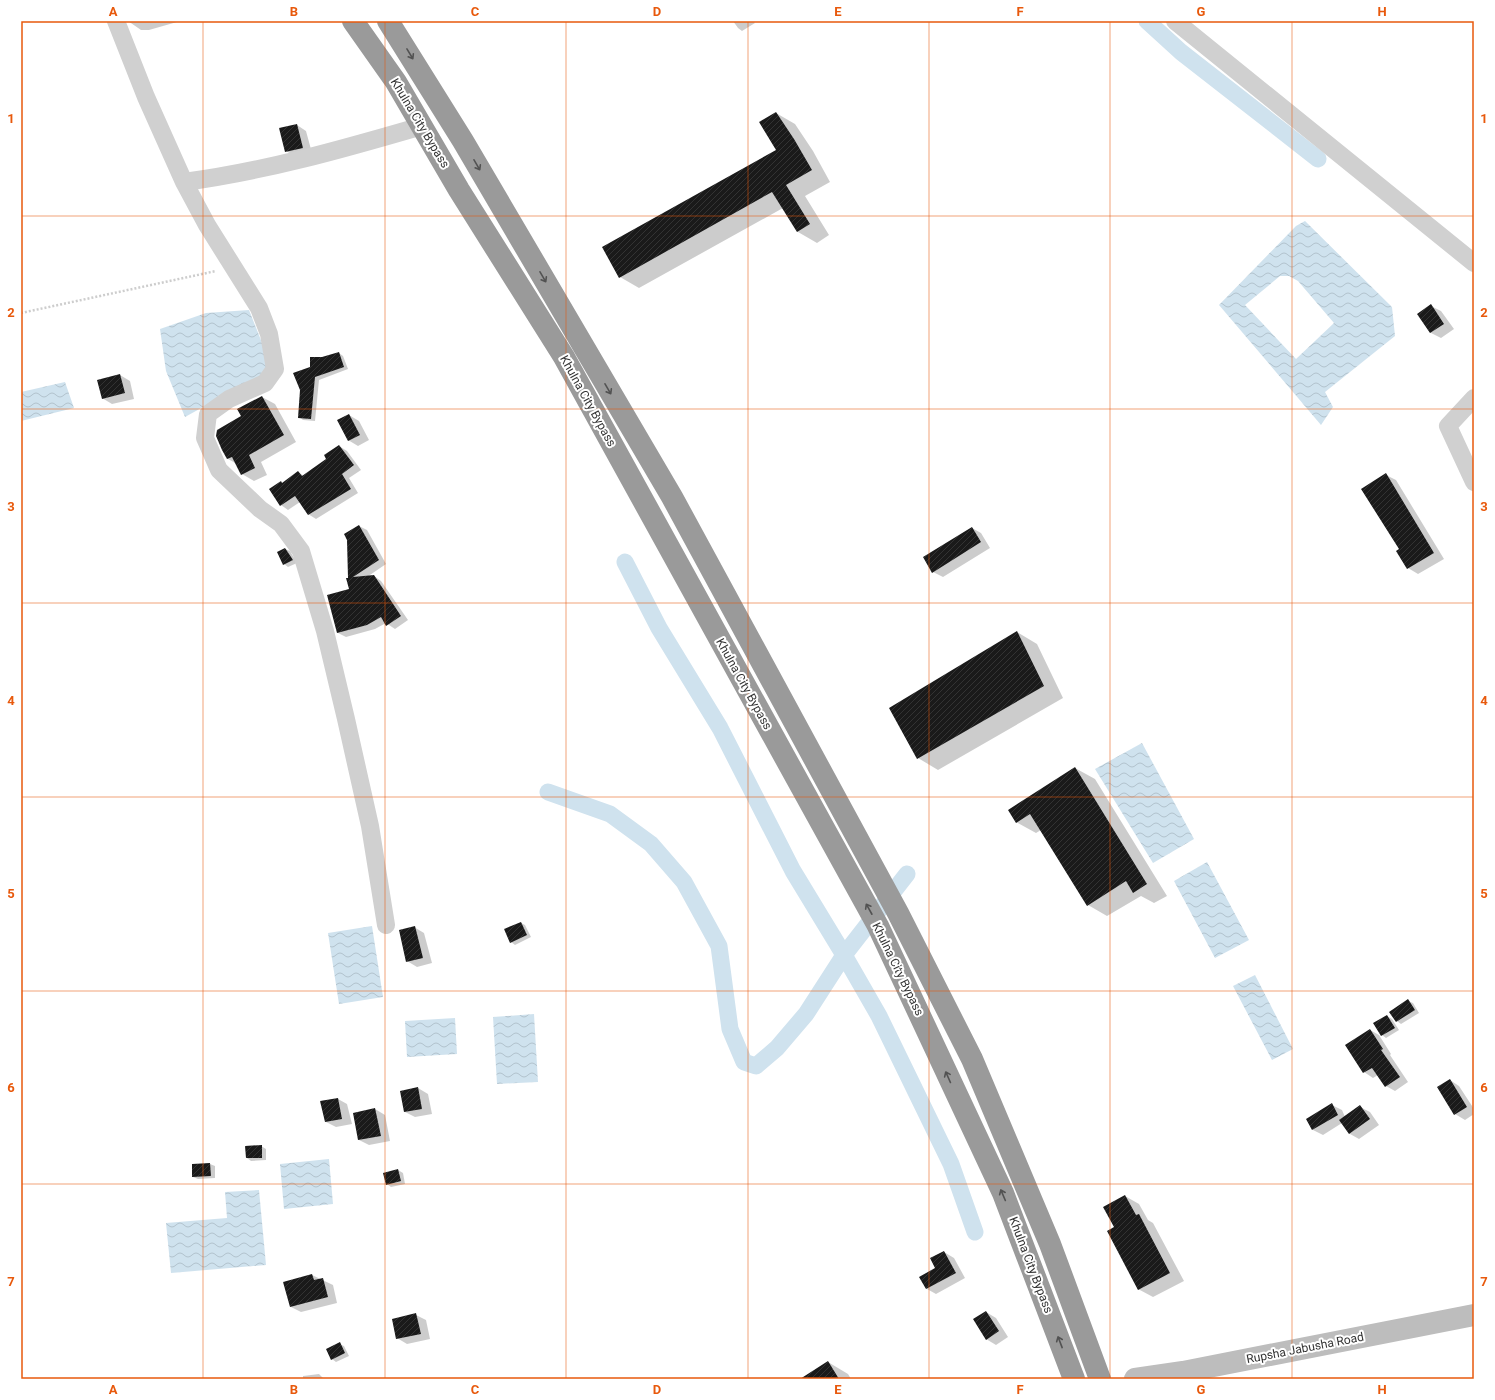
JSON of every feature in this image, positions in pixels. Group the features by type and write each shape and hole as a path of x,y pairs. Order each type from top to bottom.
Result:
{"highway":[{"name":"Khulna City Bypass","path":"353,21 396,82 564,357 878,926 1003,1193 1074,1379"},
{"name":"Khulna City Bypass","path":"388,21 467,148 672,497 898,914 972,1059 1050,1244 1100,1379"}],"main road":[{"name":"Rupsha Jabusha Road","path":"1135,1379 1183,1372 1474,1315"}],"street":[{"path":"116,21 146,97 184,182 207,226 259,308 269,334 275,369 265,383 229,399 208,414 205,438 219,470 260,509 281,524 301,551 325,631 346,719 370,826 386,925"},
{"path":"1175,21 1474,262"},
{"path":"184,182 313,158 422,126"},
{"path":"1474,398 1448,426 1474,482"}],"path":[{"path":"21,313 233,267"}],"water":[{"path":"1305,221 1392,307 1395,336 1325,392 1333,407 1321,425 1219,305 1296,226","holes":["1280,276 1289,276 1298,281 1334,323 1296,359 1245,305"]},
{"path":"249,310 270,363 261,381 232,391 185,417 166,371 160,329 206,313"},
{"path":"65,382 74,408 21,421 21,392"},
{"path":"1142,743 1194,839 1153,863 1095,769"},
{"path":"1207,862 1249,940 1215,958 1174,881"},
{"path":"372,926 383,997 339,1004 328,933"},
{"path":"1255,975 1293,1049 1272,1060 1233,986"},
{"path":"534,1014 538,1082 497,1084 493,1017"},
{"path":"455,1018 457,1054 407,1057 405,1021"},
{"path":"329,1159 333,1204 284,1209 280,1164"},
{"path":"259,1190 266,1265 171,1273 166,1223 227,1218 225,1192"}],"building":[{"path":"776,112 812,170 786,185 810,224 797,232 772,192 619,278 602,247 776,150 759,122"},
{"path":"297,124 303,148 285,152 279,128"},
{"path":"1431,304 1444,324 1430,333 1417,314"},
{"path":"339,352 344,367 315,377 311,419 298,418 300,390 293,373 310,367 310,357 322,357"},
{"path":"120,374 125,393 102,399 97,380"},
{"path":"262,396 284,435 249,455 255,468 241,475 232,457 227,459 222,450 216,436 217,430 241,416 237,409"},
{"path":"349,414 360,435 348,441 337,420"},
{"path":"339,445 354,465 342,474 351,489 308,515 295,496 280,506 269,489 281,481 282,483 298,471 302,476 326,459 324,455"},
{"path":"1386,473 1434,553 1407,569 1396,551 1399,549 1361,489"},
{"path":"359,525 379,560 353,577 374,575 401,616 386,626 381,617 367,625 337,633 327,595 349,589 346,578 348,578 347,540 344,534"},
{"path":"972,527 981,542 932,573 923,557"},
{"path":"285,548 293,560 283,565 277,552"},
{"path":"1017,631 1044,686 917,759 889,708"},
{"path":"1075,767 1147,884 1133,893 1126,881 1087,906 1030,814 1016,823 1008,810"},
{"path":"521,922 527,935 510,943 504,929"},
{"path":"415,926 423,958 406,962 399,930"},
{"path":"1408,999 1415,1010 1396,1022 1389,1012"},
{"path":"1387,1015 1395,1028 1381,1036 1373,1023"},
{"path":"1370,1029 1383,1049 1381,1050 1400,1077 1385,1087 1372,1068 1363,1073 1345,1045"},
{"path":"1450,1079 1467,1107 1454,1115 1437,1087"},
{"path":"418,1087 422,1109 404,1112 400,1091"},
{"path":"338,1098 342,1119 325,1122 320,1101"},
{"path":"1332,1103 1338,1115 1312,1130 1306,1119"},
{"path":"1360,1105 1370,1119 1349,1134 1339,1120"},
{"path":"375,1108 381,1136 358,1140 353,1113"},
{"path":"262,1145 262,1158 246,1158 245,1146"},
{"path":"210,1163 211,1176 192,1177 192,1164"},
{"path":"398,1169 401,1181 386,1185 383,1173"},
{"path":"1125,1195 1136,1215 1139,1214 1170,1273 1138,1290 1107,1231 1114,1227 1103,1207"},
{"path":"944,1251 956,1273 926,1289 919,1277 935,1268 930,1258"},
{"path":"312,1274 314,1280 323,1278 328,1297 290,1307 283,1282"},
{"path":"986,1311 999,1331 986,1340 973,1319"},
{"path":"416,1313 421,1334 396,1339 392,1319"},
{"path":"340,1342 345,1353 331,1360 326,1349"},
{"path":"828,1361 839,1379 800,1379"}],"waterway":[{"path":"1147,21 1181,52 1318,159"},
{"path":"625,562 659,628 720,728 793,871 879,1016 951,1164 975,1232"},
{"path":"548,792 610,814 651,844 684,882 719,946 730,1029 744,1062 756,1066 777,1048 806,1014 844,955 907,874"}]}
